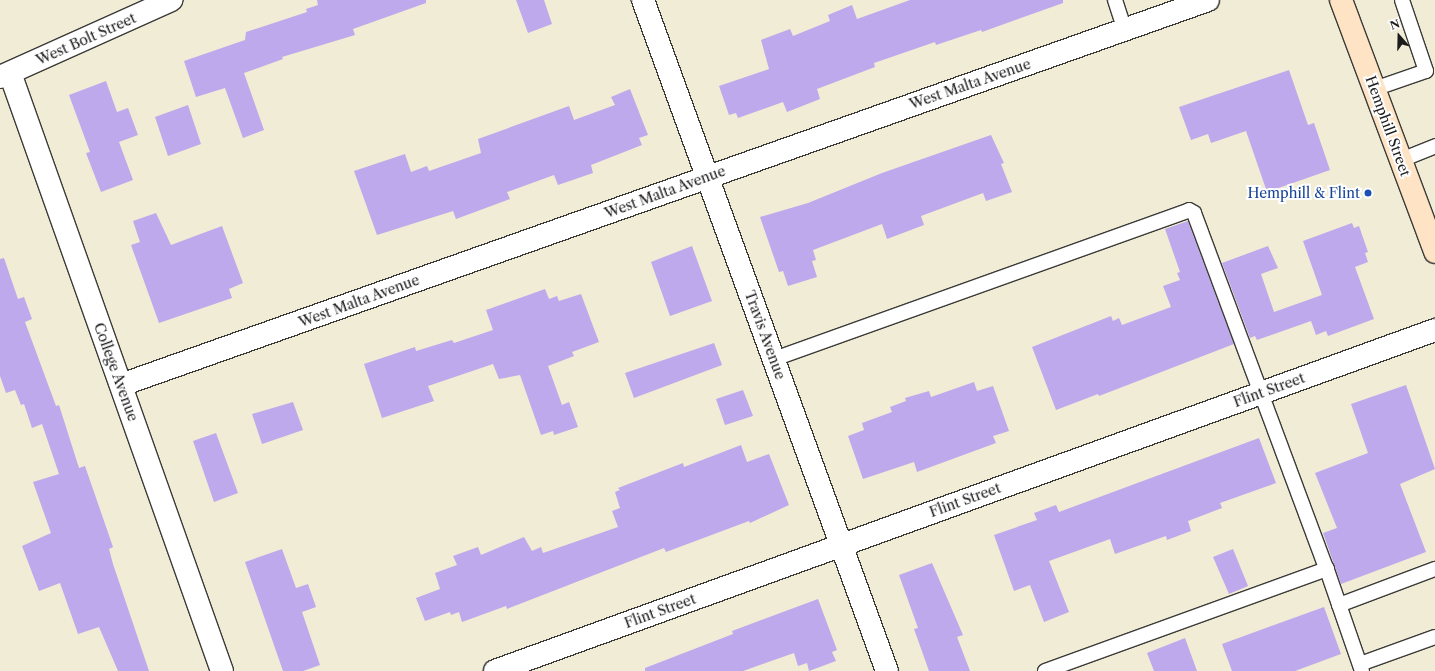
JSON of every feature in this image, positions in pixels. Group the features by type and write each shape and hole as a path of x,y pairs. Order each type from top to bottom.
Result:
{"main road":[{"name":"Hemphill Street","path":"1341,0 1400,160 1433,242"}],"street":[{"name":"West Bolt Street","path":"5,75 171,0"},
{"name":"Travis Avenue","path":"643,0 886,671"},
{"name":"West Malta Avenue","path":"121,385 1208,0"},
{"name":"College Avenue","path":"5,75 121,385 222,671"},
{"name":"Flint Street","path":"495,671 1435,330"}],"lane":[{"path":"1115,0 1125,30"},
{"path":"1374,89 1431,72 1402,0"},
{"path":"1400,160 1435,146"},
{"path":"774,359 1189,210 1194,213 1259,393 1327,569 1361,668 1435,637"},
{"path":"1045,671 1327,569"},
{"path":"1340,605 1435,569"}],"building":[{"path":"317,0 426,0 426,3 353,29 355,35 282,57 283,59 244,73 264,130 243,138 225,88 196,97 184,61 245,40 246,32 307,12 306,9 318,5"},
{"path":"516,0 544,0 552,24 528,33"},
{"path":"910,0 1063,0 1063,3 982,32 981,30 936,45 935,42 874,63 875,67 817,89 820,99 787,112 783,102 738,118 736,113 729,115 719,86 769,69 761,40 790,29 793,36 830,21 828,15 852,5 857,19"},
{"path":"1289,70 1308,125 1314,123 1330,170 1267,192 1246,131 1211,143 1208,134 1191,140 1179,107"},
{"path":"106,81 117,112 128,108 138,135 119,142 133,180 101,192 86,153 90,152 69,95"},
{"path":"630,89 648,135 639,138 642,145 591,165 593,173 558,185 554,175 507,192 510,199 456,219 453,211 377,235 354,171 405,154 411,172 427,166 429,171 481,153 478,139 569,106 574,120 615,105 611,97"},
{"path":"188,105 201,144 168,156 155,117"},
{"path":"991,135 1004,163 1001,164 1012,192 986,201 983,193 921,216 924,225 887,239 882,224 813,250 816,260 812,261 817,277 788,286 783,271 779,272 760,217 808,203 882,173"},
{"path":"156,213 171,245 222,226 243,283 229,289 232,298 159,323 131,245 140,242 133,221"},
{"path":"1188,221 1234,344 1099,396 1098,394 1056,410 1032,347 1111,316 1113,321 1119,318 1122,325 1171,307 1163,286 1180,280 1177,273 1180,272 1165,229"},
{"path":"1352,223 1354,228 1359,226 1368,252 1365,253 1368,262 1355,267 1374,319 1328,336 1326,331 1316,335 1311,321 1257,340 1255,336 1250,338 1222,263 1268,246 1278,268 1261,274 1274,312 1322,295 1303,241"},
{"path":"692,246 712,301 670,316 651,262"},
{"path":"4,258 18,299 24,297 32,319 25,322 56,406 59,405 79,468 85,466 113,547 109,549 113,564 149,671 118,671 99,627 78,634 60,583 39,591 22,546 51,533 33,482 59,474 42,424 32,428 24,404 21,405 15,390 6,393 0,376 0,259"},
{"path":"545,289 549,299 557,296 559,301 581,294 599,342 572,352 574,356 548,366 562,405 569,402 578,427 554,435 553,431 541,435 520,375 499,379 493,364 428,386 434,401 382,418 364,364 415,347 416,351 452,340 454,343 493,330 486,310"},
{"path":"714,343 722,365 634,398 625,373"},
{"path":"974,382 977,391 993,386 1009,431 993,436 996,443 917,472 914,462 863,479 848,436 864,430 862,423 892,412 890,407 906,401 905,398 929,391 931,397"},
{"path":"1406,385 1435,469 1400,484 1426,552 1341,584 1323,533 1337,528 1315,473 1368,453 1351,404"},
{"path":"743,390 753,416 725,425 716,399"},
{"path":"293,402 303,430 262,444 252,414"},
{"path":"216,433 238,493 214,502 193,441"},
{"path":"1259,438 1276,483 1220,503 1222,508 1188,521 1191,531 1167,540 1166,536 1115,554 1110,539 1049,561 1069,612 1044,622 1030,585 1014,591 994,535 1037,520 1034,513 1056,505 1059,512"},
{"path":"741,445 747,462 769,454 789,505 750,523 749,521 666,552 664,548 507,609 506,606 462,622 459,612 451,615 450,612 425,621 416,598 440,589 435,573 457,565 453,556 478,547 481,555 524,537 532,551 541,547 543,553 618,527 612,511 620,508 615,492 620,490 618,488 683,463 684,467"},
{"path":"282,549 296,588 308,584 316,607 302,612 320,665 303,671 283,671 245,562"},
{"path":"1233,549 1248,586 1229,594 1213,557"},
{"path":"932,563 963,635 957,637 970,671 929,671 914,629 918,628 899,575"},
{"path":"818,599 837,650 832,652 836,661 809,671 807,663 798,666 794,653 743,671 645,671 645,668 733,634 732,631"},
{"path":"1324,607 1341,654 1295,671 1232,671 1222,644"},
{"path":"1185,638 1197,671 1154,671 1147,653"}],"place":[{"name":"Hemphill & Flint","path":"1368,193"}]}
